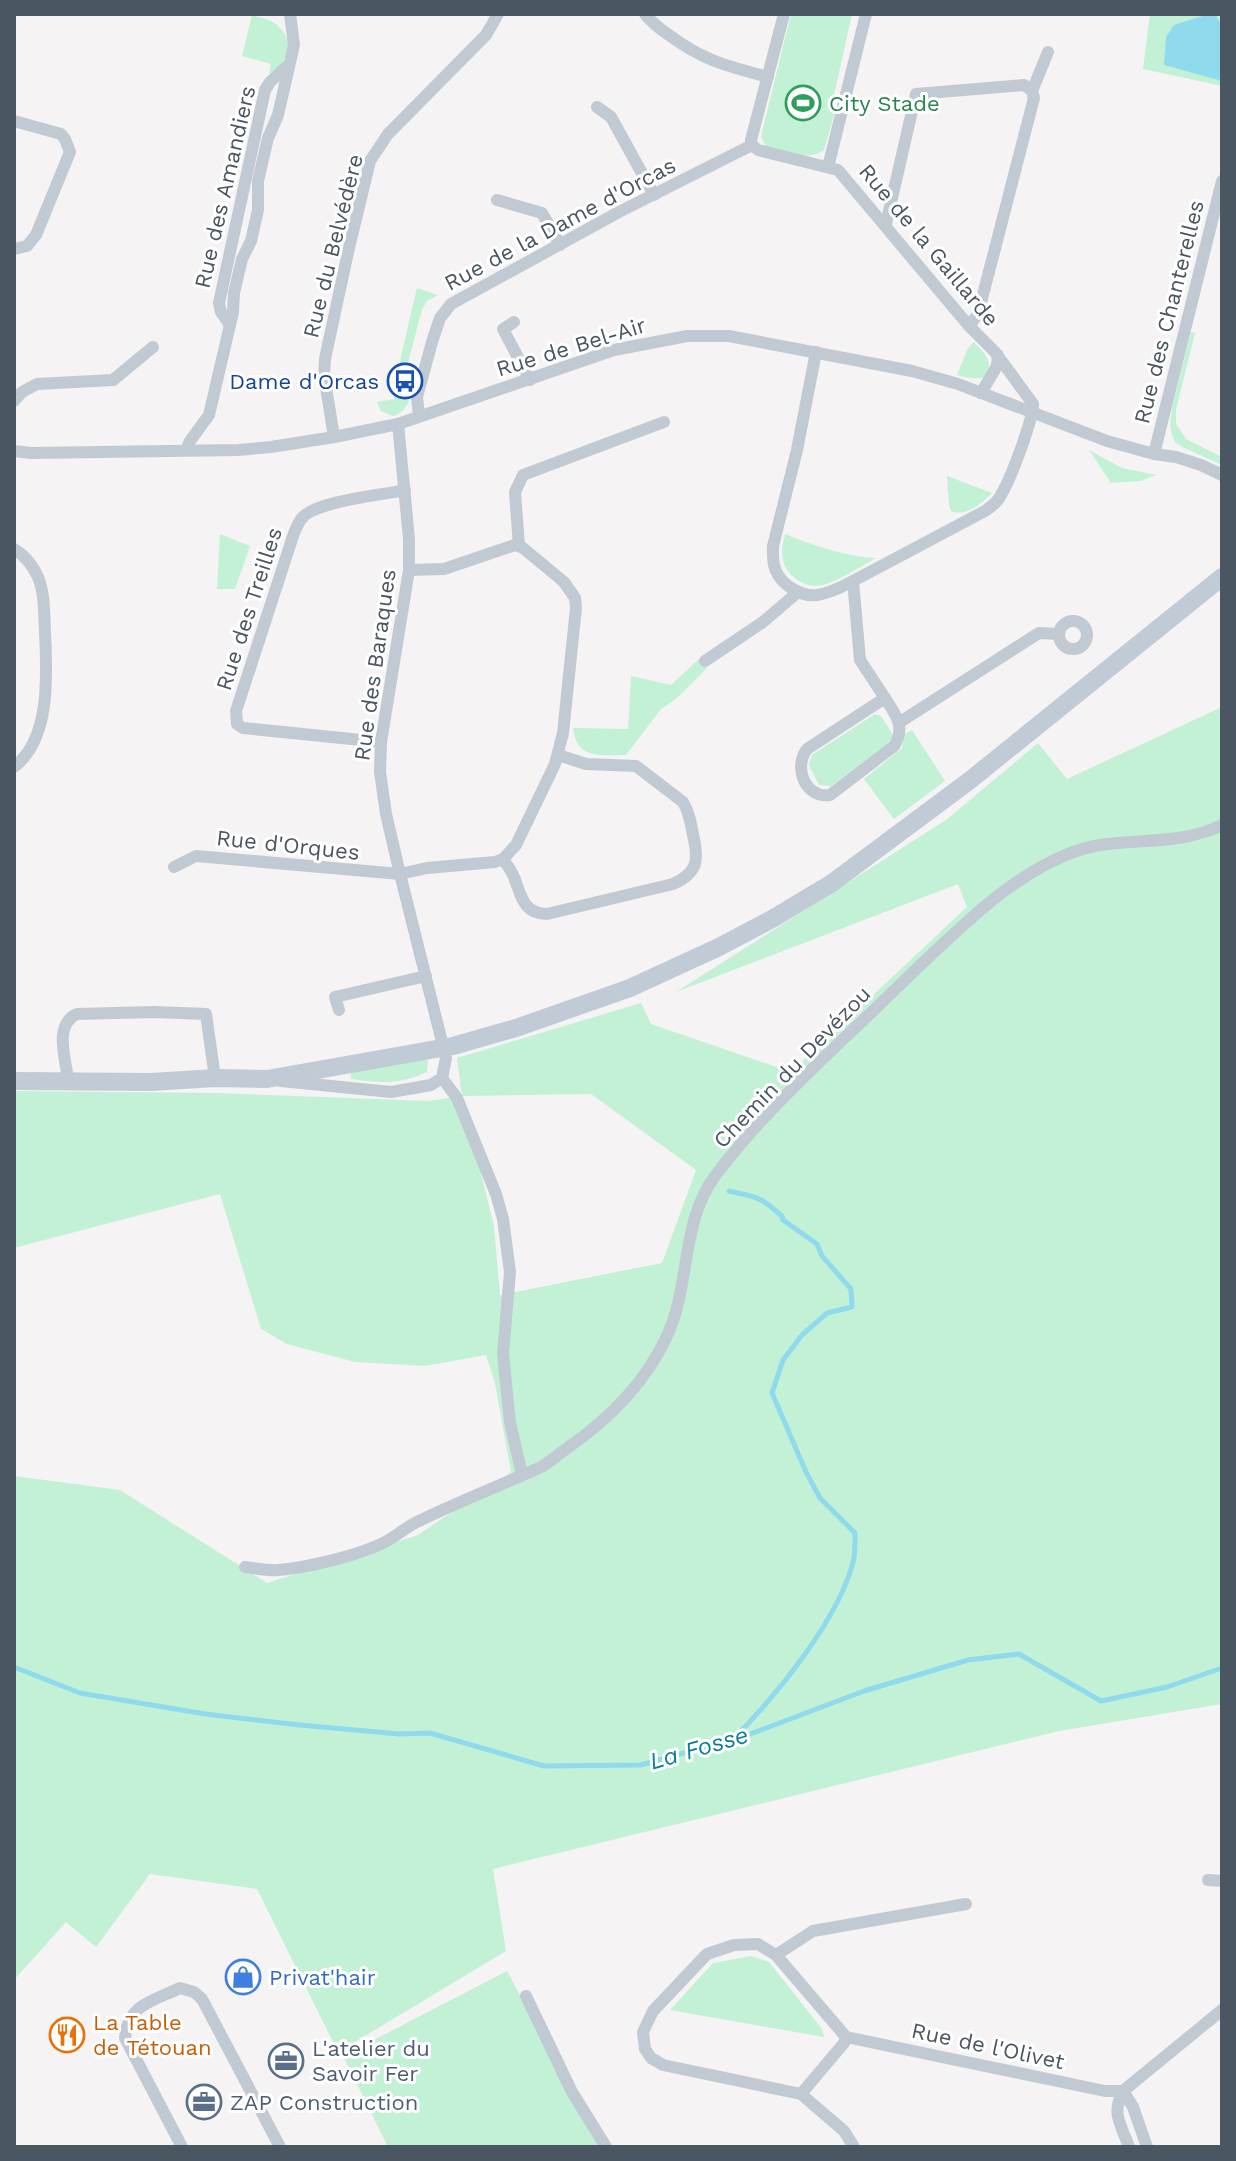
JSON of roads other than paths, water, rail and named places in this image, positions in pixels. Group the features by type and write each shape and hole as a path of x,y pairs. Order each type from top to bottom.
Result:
{"street":[{"name":"Rue du Belvédère","path":"334,437 324,375 325,359 370,161 388,134 486,35 498,14"},
{"path":"645,14 689,51 713,62 768,77"},
{"path":"752,145 784,14"},
{"path":"828,167 866,14"},
{"name":"Rue des Amandiers","path":"186,450 209,415 242,259 251,241 258,210 258,181 268,138 278,115 294,45 286,15"},
{"path":"1032,91 1048,52"},
{"name":"Rue des Amandiers","path":"230,325 219,303 265,90 289,64"},
{"path":"886,224 916,94 1024,85 1032,91 1034,98 990,271 978,314 969,326"},
{"path":"597,107 611,117 654,195"},
{"path":"14,121 61,134 70,152 36,235 27,246 14,249"},
{"name":"Rue de la Gaillarde","path":"752,145 758,150 838,170 969,326 998,355 1033,404 1033,413"},
{"name":"Rue de la Dame d'Orcas","path":"419,416 417,397 434,334 444,310 459,299 752,145"},
{"name":"Rue des Chanterelles","path":"1154,454 1222,181"},
{"path":"497,200 540,211 560,245"},
{"path":"1207,242 1222,248"},
{"path":"514,322 503,329 530,380"},
{"name":"Rue de Bel-Air","path":"14,451 271,447 398,424 614,350 687,336 741,337 912,371 981,393 1107,441 1176,457 1222,475"},
{"path":"14,401 22,392 37,384 113,380 153,347"},
{"path":"816,352 797,450 773,546 776,572 784,583 798,592 814,596 833,591 996,503 1033,413"},
{"path":"981,393 997,366 998,355"},
{"path":"519,546 515,492 523,475 664,422"},
{"name":"Rue des Baraques","path":"398,424 409,570 381,742 383,792 400,874 444,1048 446,1058 442,1078"},
{"name":"Rue des Treilles","path":"381,742 243,728 237,724 236,711 299,522 306,514 326,505 405,490"},
{"path":"409,570 444,569 510,545 519,546 564,582 575,598 576,620 558,755 516,845 503,859 523,901 533,912 547,914 682,880 693,868 697,852 683,802 632,765 586,764 558,755"},
{"path":"14,549 30,564 38,579 44,611 47,661 46,694 40,725 26,754 14,767"},
{"path":"267,1079 444,1048 516,1028 630,988 772,919 832,883 969,781 1222,577"},
{"path":"853,581 860,660 885,698 900,722 900,734 894,746 830,795 818,795 809,788 800,767 807,749 885,698"},
{"path":"705,661 763,622 798,592"},
{"path":"900,722 1039,633 1059,634"},
{"name":"Chemin du Devézou","path":"245,1567 276,1570 308,1565 376,1546 420,1520 542,1466 586,1436 614,1411 658,1354 671,1326 682,1286 694,1221 713,1178 819,1062 976,914 1008,888 1048,864 1101,845 1183,837 1222,825"},
{"name":"Rue d'Orques","path":"174,867 196,856 400,874 503,859"},
{"path":"336,998 426,976"},
{"path":"68,1080 63,1028 71,1017 77,1014 143,1012 206,1014 215,1078"},
{"path":"14,1081 267,1079 391,1092 431,1085 442,1078 457,1098 503,1219 510,1272 503,1354 510,1422 522,1475"},
{"path":"1208,1880 1222,1881"},
{"path":"776,1955 813,1931 966,1904"},
{"path":"801,2094 846,2037 776,1955 758,1944 734,1945 707,1954 653,2011 643,2032 645,2049 651,2058 663,2065 801,2094 844,2131 854,2147"},
{"path":"182,2147 125,2038 127,2022 136,2010 180,1988 194,1992 202,1999 280,2147"},
{"path":"526,1996 572,2092 606,2147"},
{"path":"1129,2147 1117,2113 1117,2103 1123,2091 1222,2010"},
{"name":"Rue de l'Olivet","path":"846,2037 1105,2091 1123,2091"},
{"path":"1123,2091 1133,2107 1147,2147"}],"water":[{"path":"1215,14 1222,26 1222,81 1164,65 1166,37 1174,25"}],"waterway":[{"path":"729,1191 761,1200 817,1244 822,1256 851,1289 852,1307 827,1313 802,1335 783,1360 772,1393 820,1498 855,1533 854,1558 836,1605 787,1678 734,1738"},
{"name":"La Fosse","path":"14,1667 80,1693 205,1714 300,1725 399,1734 430,1733 544,1766 641,1765 745,1736 864,1691 968,1660 1019,1654 1101,1701 1167,1687 1222,1668"}],"place":[{"name":"City Stade","path":"803,103"},
{"name":"Dame d'Orcas","path":"405,381"},
{"name":"Privat'hair","path":"243,1977"},
{"name":"La Table de Tétouan","path":"67,2035"},
{"name":"L'atelier du Savoir Fer","path":"286,2061"},
{"name":"ZAP Construction","path":"204,2102"}]}
